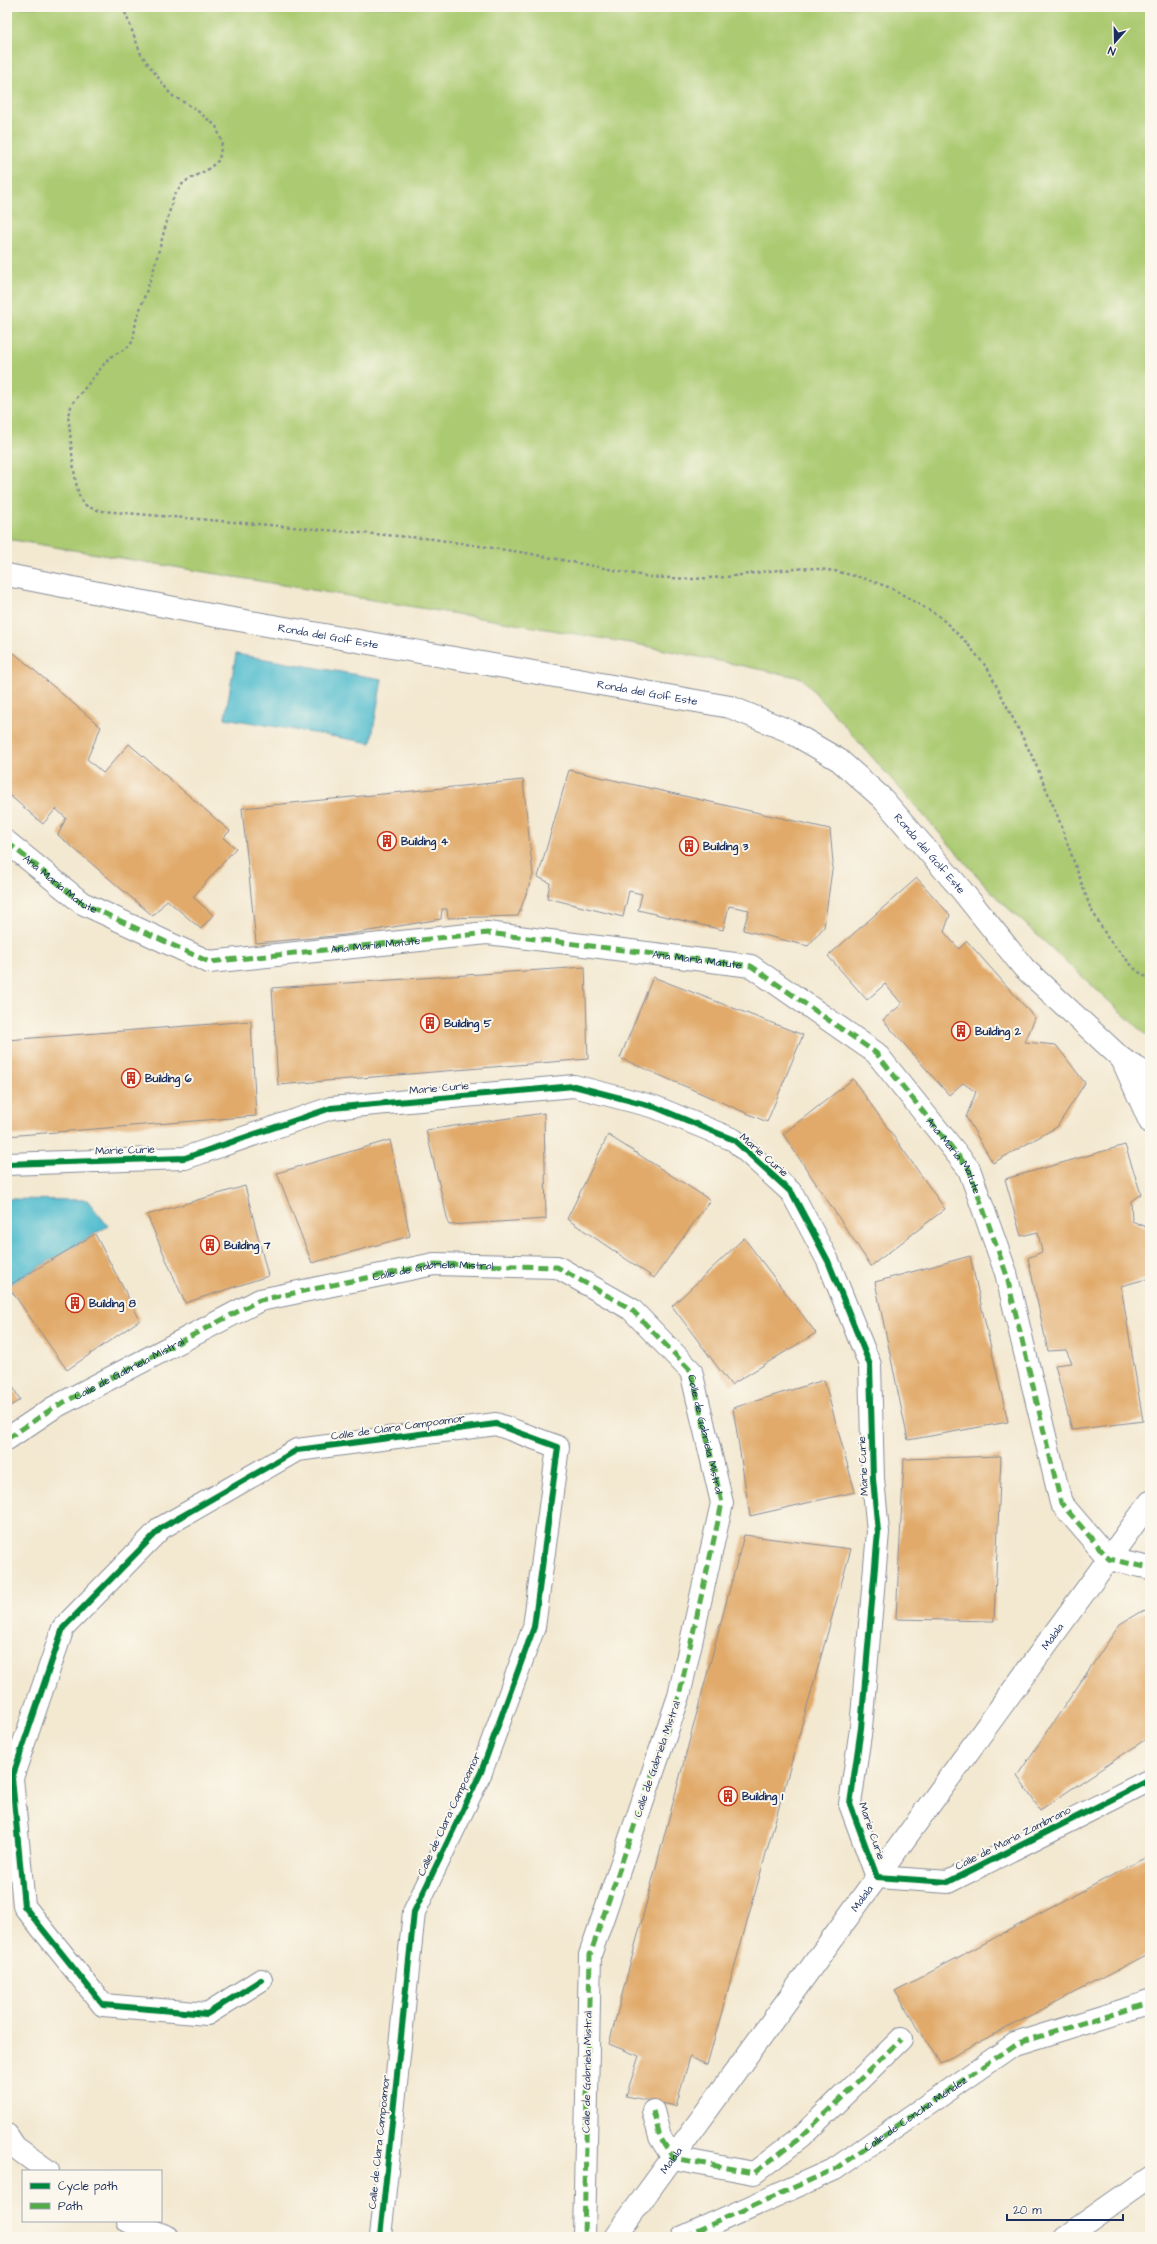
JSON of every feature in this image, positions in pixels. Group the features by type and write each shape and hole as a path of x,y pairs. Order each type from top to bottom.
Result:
{"street":[{"name":"Ronda del Golf Este","path":"7,575 205,614 730,707 789,731 839,760 882,798 959,887 1024,968 1122,1058 1150,1076"},
{"name":"Ana María Matute","path":"7,842 82,903 209,962 487,933 751,966 876,1053 969,1169 1006,1273 1060,1503 1109,1559"},
{"path":"1122,1058 1150,1122"},
{"name":"Marie Curie","path":"7,1164 185,1158 331,1108 574,1086 655,1107 734,1140 792,1193 828,1261 870,1365 873,1479 878,1532 861,1728 850,1804 877,1877"},
{"name":"Calle de Gabriela Mistral","path":"7,1439 53,1408 260,1300 434,1264 557,1267 631,1309 691,1372 722,1503 679,1696 590,1955 584,2237"},
{"name":"Calle de Clara Campoamor","path":"261,1980 207,2014 103,2005 24,1906 12,1778 63,1628 161,1528 297,1450 496,1424 558,1447 534,1627 481,1772 414,1912 380,2237"},
{"name":"Malala","path":"615,2237 1150,1502"},
{"path":"1109,1559 1150,1568"},
{"name":"Calle de María Zambrano","path":"877,1877 948,1882 1150,1780"},
{"name":"Calle de Concha Méndez","path":"683,2237 835,2169 1015,2044 1150,2002"},
{"path":"653,2111 660,2137 673,2158 754,2173 801,2137 900,2039"},
{"path":"7,2135 15,2147 47,2170"},
{"path":"1065,2237 1150,2176"},
{"path":"130,2222 168,2237"}],"path":[{"path":"123,7 141,54 171,95 194,108 216,126 222,142 219,160 207,170 184,182 174,195 153,272 136,321 133,341 128,348 109,358 72,404 68,415 77,490 83,503 104,511 433,539 526,553 650,577 692,579 728,577 768,571 810,568 835,571 863,578 891,588 939,616 966,642 988,669 1034,760 1058,817 1090,907 1109,940 1135,969 1150,980"}],"green space":[{"path":"7,7 1150,7 1150,1039 996,897 802,678 636,644 7,539"}],"water":[{"path":"236,654 382,679 371,743 225,718"},
{"path":"7,1199 87,1200 108,1226 8,1286"}],"building":[{"path":"14,653 101,727 87,759 103,773 129,744 230,831 223,838 236,848 193,897 213,915 201,929 167,900 153,916 58,835 66,818 56,809 43,824 7,793 7,657"},
{"name":"Building 3","path":"569,770 830,829 833,863 824,927 808,946 743,930 749,910 729,906 723,930 638,910 642,894 629,891 623,917 547,898 550,883 538,877"},
{"name":"Building 4","path":"523,780 533,875 518,916 448,918 447,909 442,909 441,919 345,935 256,943 242,808"},
{"name":"Building 2","path":"917,878 950,915 944,932 959,949 967,941 1035,1018 1025,1042 1056,1045 1085,1083 1057,1127 993,1163 966,1117 976,1092 963,1083 949,1095 883,1020 902,1004 885,984 867,1000 828,956"},
{"name":"Building 5","path":"585,967 588,1059 278,1085 272,988"},
{"path":"653,977 803,1035 767,1122 620,1058"},
{"name":"Building 6","path":"251,1021 256,1116 7,1136 7,1040"},
{"path":"853,1079 945,1209 871,1266 783,1134"},
{"path":"544,1113 546,1219 449,1225 426,1130"},
{"path":"608,1135 710,1200 654,1278 567,1219"},
{"path":"390,1140 410,1236 312,1263 277,1173"},
{"path":"1125,1145 1141,1194 1131,1201 1132,1221 1146,1227 1150,1255 1150,1278 1121,1286 1143,1421 1072,1430 1055,1365 1072,1363 1066,1350 1048,1351 1028,1258 1042,1252 1038,1232 1021,1236 1005,1179"},
{"name":"Building 7","path":"245,1186 268,1276 185,1303 147,1215"},
{"name":"Building 8","path":"95,1234 140,1320 67,1370 8,1286"},
{"path":"744,1238 816,1333 731,1385 672,1306"},
{"path":"970,1256 1008,1422 908,1440 875,1282"},
{"path":"7,1375 20,1400 7,1408"},
{"path":"824,1380 855,1492 750,1516 733,1408"},
{"path":"1001,1456 994,1621 896,1619 904,1459"},
{"name":"Building 1","path":"744,1535 851,1549 707,2065 690,2057 676,2106 626,2096 639,2056 609,2044"},
{"path":"1150,1611 1150,1739 1143,1741 1040,1810 1017,1776 1120,1624 1140,1612"},
{"path":"1150,1855 1150,1953 940,2063 895,1991"}],"marked path":[{"path":"7,842 82,903 209,962 487,933 751,966 876,1053 969,1169 1006,1273 1061,1503 1109,1559 1150,1568"},
{"path":"7,1439 53,1408 260,1300 434,1264 557,1267 631,1309 691,1371 722,1503 679,1696 590,1955 584,2237"},
{"path":"683,2237 835,2169 1015,2044 1150,2002"},
{"path":"653,2111 660,2137 673,2158 754,2173 801,2137 901,2039"}],"cycle path":[{"path":"7,1164 185,1158 331,1108 574,1086 655,1107 734,1140 792,1193 828,1261 870,1365 873,1479 878,1532 861,1728 850,1804 877,1877 948,1882 1150,1780"},
{"path":"261,1980 207,2014 103,2005 24,1906 12,1778 63,1628 161,1528 297,1450 496,1424 558,1447 534,1627 481,1772 414,1912 380,2237"}],"place":[{"name":"Building 4","path":"387,841"},
{"name":"Building 3","path":"689,846"},
{"name":"Building 5","path":"430,1023"},
{"name":"Building 2","path":"961,1031"},
{"name":"Building 6","path":"131,1078"},
{"name":"Building 7","path":"210,1245"},
{"name":"Building 8","path":"75,1303"},
{"name":"Building 1","path":"728,1796"}]}
